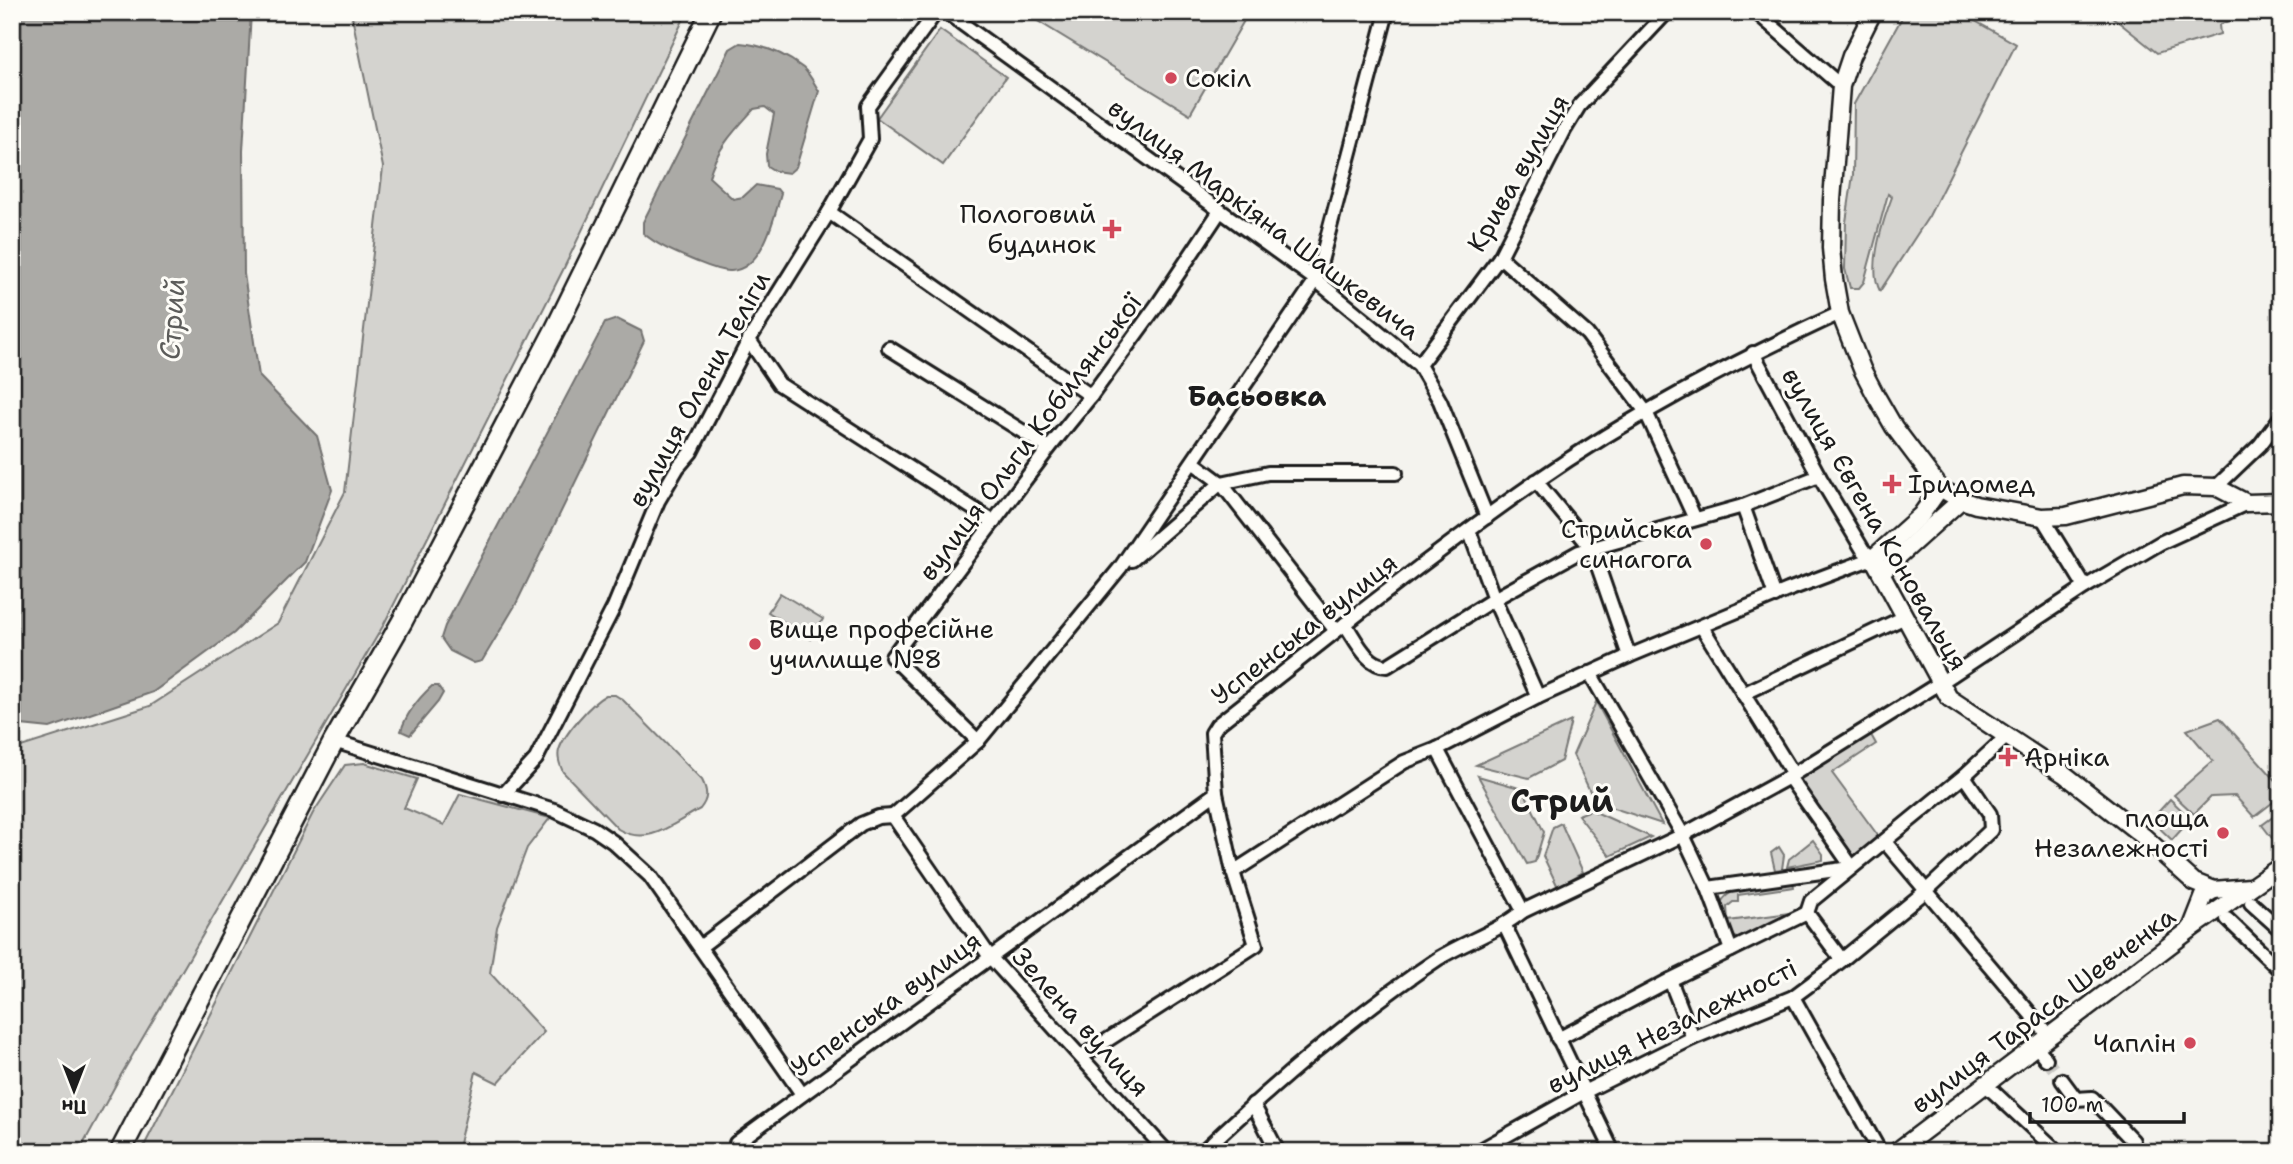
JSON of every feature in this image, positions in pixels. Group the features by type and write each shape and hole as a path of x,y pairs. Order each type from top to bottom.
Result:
{"highway":[{"path":"120,1152 334,741 402,620 555,330 712,12"}],"main road":[{"path":"1873,12 1851,56 1841,86 1831,247 1840,313 1875,394 1894,427 1940,488 1961,500 2042,517 2066,516 2183,486 2216,487 2247,503 2281,502"},
{"path":"1877,565 1921,515 1940,488"},
{"path":"1877,565 1961,500"},
{"name":"вулиця Євгена Коновальця","path":"1877,565 1949,698 2064,774 2143,836 2209,895 2251,895"},
{"name":"вулиця Тараса Шевченка","path":"1896,1152 1986,1085 2042,1053 2050,1037 2191,929 2223,914 2251,895 2281,866"},
{"path":"2191,929 2209,895 2223,897 2223,914"}],"street":[{"name":"вулиця Олени Теліги","path":"503,794 536,759 614,607 658,501 678,467 691,452 749,340 829,212 870,139 868,106 936,12"},
{"name":"вулиця Маркіяна Шашкевича","path":"946,12 1316,280 1419,365 1440,401 1487,517"},
{"path":"700,947 861,824 878,817 893,816 978,741 1114,576 1194,463 1316,280 1387,12"},
{"name":"Крива вулиця","path":"1419,365 1500,257 1565,128 1579,106 1667,12"},
{"path":"1756,12 1841,86"},
{"name":"вулиця Ольги Кобилянської","path":"978,741 892,657 1091,396 1160,301 1220,211"},
{"path":"829,212 1091,396"},
{"path":"1500,257 1587,334 1646,412 1695,519"},
{"name":"Успенська вулиця","path":"736,1147 802,1094 1216,793 1212,733 1217,725 1469,530 1536,481 1646,412 1753,353 1840,313"},
{"path":"749,340 779,384 994,522"},
{"path":"889,348 1049,448"},
{"name":"вулиця Євгена Коновальця","path":"1753,353 1819,476 1863,550 1877,565"},
{"path":"2216,487 2260,445 2281,417"},
{"path":"1194,463 1221,483 1341,628 1372,662 1379,666 1387,666 1494,599 1579,552 1743,506 1819,476"},
{"path":"1114,576 1221,483 1268,473 1396,473"},
{"path":"1536,481 1592,549 1629,656"},
{"path":"1202,1152 1253,1104 1373,1006 1441,957 1505,926 1523,911 1683,835 1791,776 1940,683 2085,587 2160,543 2247,503"},
{"path":"1743,506 1775,596"},
{"path":"2042,517 2085,587"},
{"path":"1469,530 1494,599 1538,697"},
{"path":"1233,872 1404,762 1437,749 1538,697 1775,596 1877,565"},
{"path":"1743,694 1905,617"},
{"path":"1702,627 1791,776 1852,867"},
{"path":"1590,674 1683,835 1708,888 1731,950"},
{"path":"1558,1039 1807,913 1811,901 1964,776 2006,737"},
{"path":"334,741 554,810 594,829 613,842 650,876 802,1094"},
{"path":"1437,749 1523,911"},
{"name":"вулиця Незалежності","path":"1477,1152 1584,1093 1693,1038 1793,997 1842,960 1927,890 1991,830 1990,814 1964,776"},
{"path":"1081,1057 1256,945 1233,872 1216,793"},
{"name":"Зелена вулиця","path":"893,816 990,957 1167,1152"},
{"path":"1885,842 2050,1037"},
{"path":"1708,888 1852,867"},
{"path":"2251,895 2281,930"},
{"path":"1807,913 1842,960"},
{"path":"2223,914 2281,971"},
{"path":"1505,926 1613,1152"},
{"path":"1670,980 1693,1038"},
{"path":"1793,997 1880,1152"},
{"path":"2062,1080 2076,1099 2092,1098 2133,1141 2134,1152"},
{"path":"1986,1085 2058,1152"},
{"path":"1253,1104 1278,1152"}],"shaded area":[{"path":"351,12 687,12 563,270 383,626 121,1075 79,1152 12,1152 12,745 18,748 150,706 278,623 345,492 383,167"},
{"name":"Сокіл","path":"1023,12 1249,12 1190,114"},
{"path":"1905,12 1959,12 2016,44 1929,216 1880,291 1876,281 1876,257 1892,197 1888,194 1864,282 1859,288 1850,288 1845,269 1846,222 1853,175 1854,104"},
{"path":"2106,12 2248,12 2219,25 2220,34 2157,53"},
{"path":"940,30 1006,77 943,165 877,118"},
{"path":"780,593 823,619 811,639 768,612"},
{"path":"606,695 615,695 623,700 702,780 706,795 700,809 670,827 650,835 629,834 618,829 563,772 558,756 562,743 586,712"},
{"path":"1596,702 1662,824 1595,802 1573,755"},
{"path":"2220,718 2281,786 2281,796 2254,817 2235,796 2211,797 2194,814 2174,795 2213,761 2187,730"},
{"path":"1571,721 1561,761 1529,778 1476,765"},
{"path":"1871,735 1876,744 1832,773 1879,837 1851,858 1796,780"},
{"path":"364,763 417,779 404,808 444,825 460,794 550,818 527,848 497,927 490,973 544,1032 498,1083 476,1072 457,1152 141,1152 313,813 345,765"},
{"path":"1478,776 1523,789 1544,832 1535,862 1527,864"},
{"path":"2170,799 2191,819 2172,840 2151,820"},
{"path":"1591,810 1651,837 1610,856 1578,815"},
{"path":"2281,811 2281,844 2278,846 2262,825"},
{"path":"1561,823 1583,872 1558,887 1543,856 1553,827"},
{"path":"1813,840 1823,854 1823,860 1787,867 1789,859"},
{"path":"1779,847 1784,855 1782,869 1775,870 1771,853"},
{"path":"1793,882 1794,887 1738,895 1738,902 1727,907 1728,921 1797,912 1746,937 1739,939 1731,935 1721,904 1725,897 1741,889"}],"water":[{"path":"12,12 251,12 243,151 244,274 259,376 317,436 332,490 305,562 234,633 153,692 50,728 12,724"},
{"path":"740,43 765,48 789,58 805,70 819,91 796,167 789,173 775,171 767,166 766,154 774,114 765,107 754,109 727,140 716,158 709,177 733,199 743,197 756,185 777,189 781,194 771,228 759,252 742,268 727,271 708,266 661,245 643,233 643,222 730,49"},
{"path":"617,319 641,331 644,341 516,604 482,661 474,663 450,651 441,638 445,626 605,323"},
{"path":"432,686 438,686 443,693 438,702 410,735 401,731 406,718"}],"tunnel":[{"path":"2046,1059 2062,1080"}],"place":[{"name":"Сокіл","path":"1171,78"},
{"name":"Пологовий будинок","path":"1112,229"},
{"name":"Іридомед","path":"1892,484"},
{"name":"Стрийська синагога","path":"1706,544"},
{"name":"Вище професійне училище №8","path":"755,644"},
{"name":"Арніка","path":"2008,757"},
{"name":"площа Незалежності","path":"2223,833"},
{"name":"Чаплін","path":"2190,1043"}],"district":[{"name":"Басьовка","path":"1257,396"},
{"name":"Стрий","path":"1562,800"}]}
